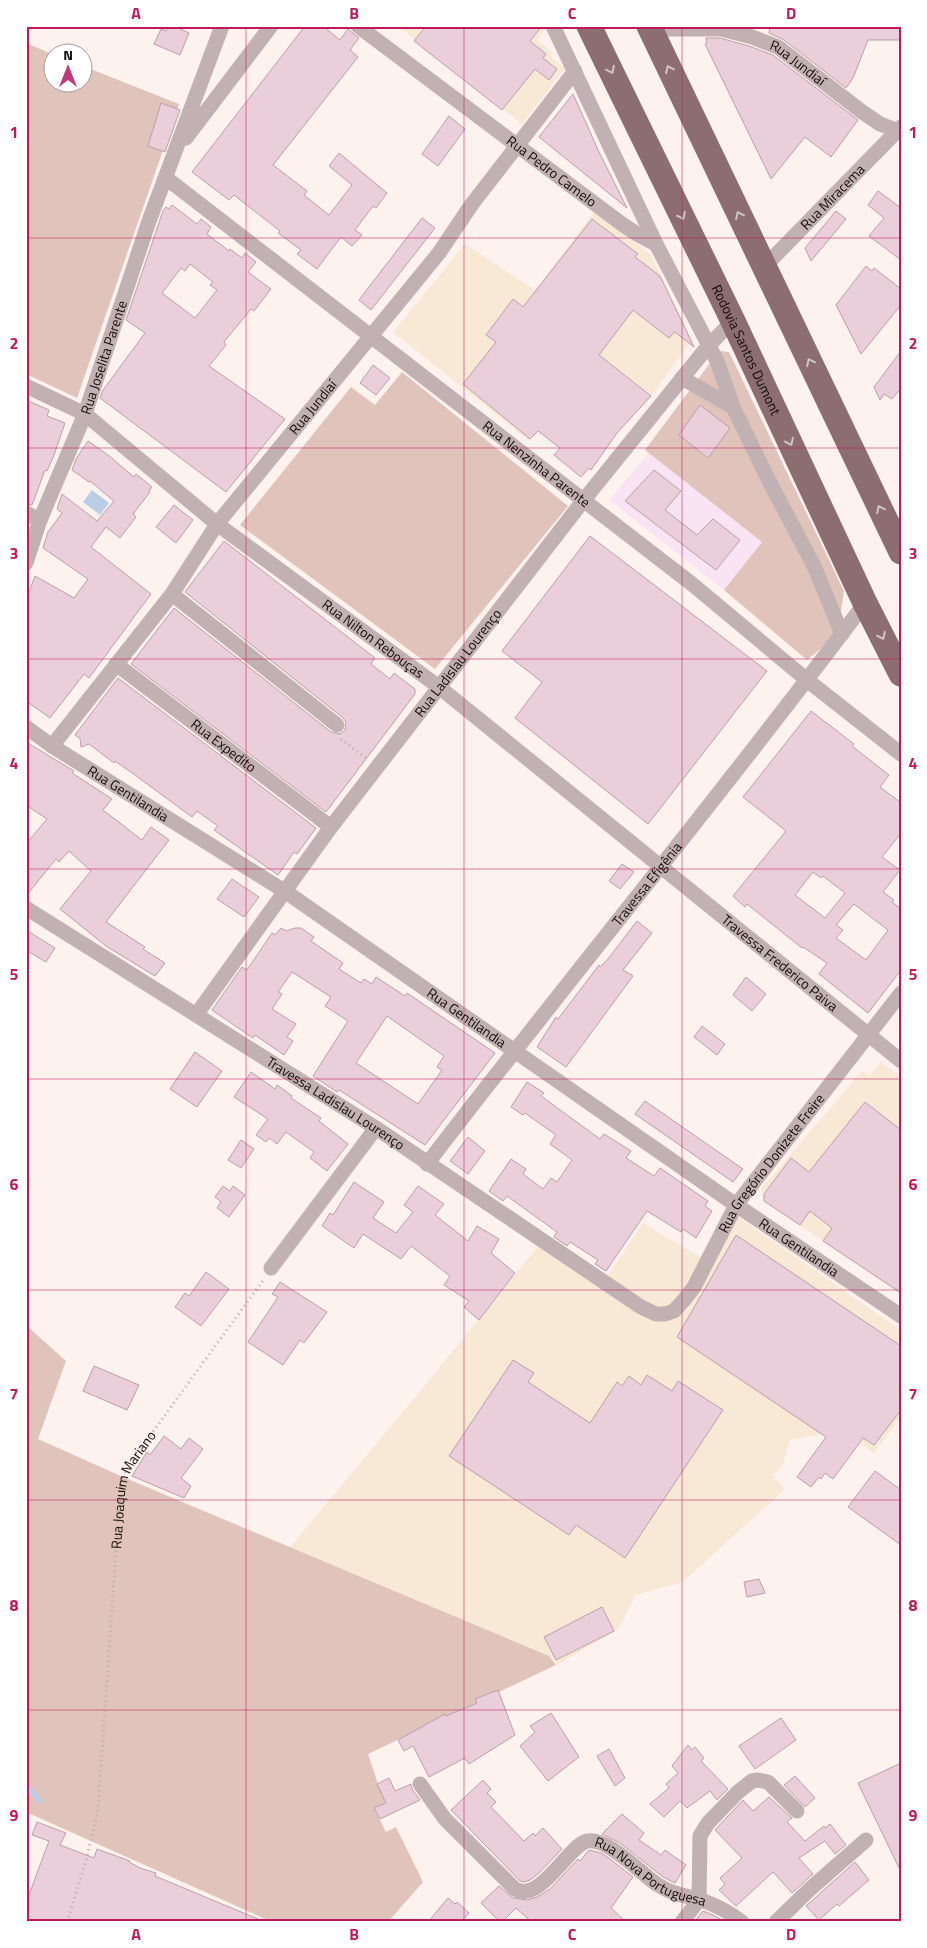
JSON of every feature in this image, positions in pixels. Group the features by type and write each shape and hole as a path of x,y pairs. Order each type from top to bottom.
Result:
{"highway":[{"name":"Rodovia Santos Dumont","path":"589,26 733,320 865,602 901,674"},
{"path":"649,27 901,552"}],"street":[{"name":"Rua Joselita Parente","path":"26,563 40,520 85,414 149,221 222,26"},
{"name":"Rua Joselita Parente","path":"176,150 271,26"},
{"name":"Rua Pedro Camelo","path":"358,26 622,224 656,244"},
{"path":"553,26 656,244 709,345 733,407 769,481 814,566 842,634"},
{"name":"Rua Jundiaí","path":"649,27 721,29 752,37 778,47 861,111 880,124 899,130"},
{"name":"Rua Jundiaí","path":"52,746 172,594 217,524 373,336 439,253 472,204 575,71"},
{"name":"Rua Miracema","path":"764,267 899,130"},
{"name":"Rua Nenzinha Parente","path":"166,178 692,584 806,680 901,754"},
{"name":"Rua Ladislau Lourenço","path":"196,1016 331,827 583,501 709,345 733,320"},
{"path":"682,378 733,407"},
{"name":"Rua Nilton Rebouças","path":"26,386 85,414 217,524 440,687 660,865"},
{"path":"26,513 40,520"},
{"path":"172,594 336,730"},
{"name":"Travessa Efigênia","path":"427,1164 842,634 865,602"},
{"name":"Rua Expedito","path":"116,664 331,827"},
{"name":"Rua Gentilandia","path":"26,727 52,746 286,892 736,1205 901,1316"},
{"name":"Travessa Frederico Paiva","path":"660,865 901,1061"},
{"name":"Travessa Ladislau Lourenço","path":"26,908 376,1128 641,1307"},
{"name":"Rua Gregório Donizete Freire","path":"641,1307 656,1314 674,1311 694,1287 736,1205 867,1034 901,993"},
{"path":"271,1268 376,1128"},
{"path":"682,1922 699,1900 700,1836 708,1823 738,1792 752,1781 768,1782 797,1811"},
{"name":"Rua Nova Portuguesa","path":"420,1784 444,1819 514,1889 520,1892 527,1892 550,1876 583,1843 588,1841 600,1842 659,1886 684,1897 699,1900 722,1909 742,1922"},
{"path":"776,1922 866,1840"}],"path":[{"path":"336,730 378,768"},
{"name":"Rua Joaquim Mariano","path":"67,1922 86,1861 98,1809 122,1477 159,1421 271,1268"}],"shaded area":[{"path":"398,26 544,26 546,28 537,40 553,53 551,57 565,68 522,124"},
{"path":"26,43 42,50 42,92 92,92 92,70 179,104 77,398 26,374"},
{"path":"595,211 651,255 692,340 652,395 597,355 529,441 393,332 465,244 535,290"},
{"path":"719,351 729,352 844,591 835,631 825,644 807,660 724,590 762,542 645,450"},
{"path":"402,372 568,506 435,669 240,525 351,387 375,405"},
{"path":"649,453 762,542 724,590 609,500"},
{"path":"881,1062 901,1077 901,1294 764,1201 761,1189 862,1071 869,1076"},
{"path":"738,1217 901,1330 901,1417 874,1453 841,1431 790,1440 782,1467 773,1475 785,1489 683,1582 636,1595 618,1630 556,1665 549,1656 290,1547 539,1245 601,1286 643,1223 713,1265"},
{"path":"26,1325 66,1361 38,1439 123,1477 549,1656 556,1665 368,1754 379,1787 383,1786 385,1803 374,1808 386,1832 396,1827 423,1882 388,1922 272,1922 26,1812"}],"water":[{"path":"92,490 109,503 100,515 83,502"}],"building":[{"path":"168,26 174,26 189,33 180,55 154,44 161,29 166,31"},
{"path":"305,26 323,26 340,40 348,29 359,38 350,50 358,57 273,165 307,191 304,195 329,215 352,185 329,166 339,153 387,193 376,208 373,206 355,230 362,235 352,246 341,237 317,269 297,254 301,250 278,233 280,231 234,195 229,200 192,172"},
{"path":"426,26 542,26 530,41 546,54 543,58 557,69 549,80 535,69 502,110 414,41"},
{"path":"770,26 901,26 901,40 868,40 853,78 846,88 784,40 769,33"},
{"path":"706,38 720,38 773,55 858,120 831,157 805,137 771,179 705,44 707,43"},
{"path":"573,94 599,152 627,208 539,137"},
{"path":"161,103 180,110 165,152 148,146"},
{"path":"449,116 465,129 438,166 422,154"},
{"path":"878,191 901,208 901,260 869,236 884,218 868,205"},
{"path":"172,205 197,224 201,219 211,227 207,234 229,251 230,249 242,258 245,253 256,262 248,272 271,289 254,311 251,309 224,342 226,345 209,366 285,419 226,492 100,398 103,390 145,333 126,320 163,211 166,207 169,209","holes":["190,264 213,282 210,285 217,290 195,318 162,293 181,268 185,271"]},
{"path":"836,211 846,219 811,261 805,248"},
{"path":"422,218 435,228 371,310 359,300"},
{"path":"592,219 638,254 635,257 660,276 694,347 675,332 669,338 633,310 599,355 651,396 617,433 591,470 589,468 581,477 554,455 560,448 538,431 530,439 463,384 496,342 486,335 513,299 523,307"},
{"path":"866,266 872,271 874,268 901,289 901,305 861,354 836,305"},
{"path":"901,351 901,388 892,399 884,394 880,400 874,387"},
{"path":"373,365 390,378 376,395 360,383"},
{"path":"26,400 49,410 47,416 65,423 54,455 47,471 45,470 32,505 26,504"},
{"path":"700,405 730,428 708,458 679,435"},
{"path":"88,441 134,477 136,474 152,487 133,514 136,517 120,538 106,527 91,547 151,594 89,678 84,674 50,718 26,701 26,600 35,576 74,598 88,579 43,548 48,532 62,513 57,509 62,494 97,521 114,501 90,481 72,470 76,459"},
{"path":"654,470 681,491 665,510 697,535 713,519 740,540 716,570 625,501"},
{"path":"174,505 193,520 176,543 156,527"},
{"path":"590,536 767,671 648,824 515,718 542,682 502,651"},
{"path":"224,541 375,658 371,664 390,679 394,673 415,689 415,694 326,812 131,664 174,608 331,732 340,734 345,730 346,722 343,718 185,592"},
{"path":"118,678 316,828 297,854 294,852 278,875 214,830 218,826 197,811 192,817 89,744 81,747 80,738 75,735"},
{"path":"811,711 854,744 852,746 889,775 880,787 901,803 901,833 882,857 900,870 883,892 894,900 892,902 901,909 901,970 868,1013 819,974 827,963 802,948 747,904 745,907 733,896 786,831 743,797","holes":["813,872 821,878 823,876 845,893 825,918 795,895","854,904 888,930 866,960 836,938 843,930 836,925"]},
{"path":"26,742 74,771 72,773 112,799 103,810 142,840 151,827 169,840 106,922 145,947 143,949 165,963 155,976 106,946 60,909 91,871 69,851 59,862 56,859 26,896 26,844 47,819 26,805"},
{"path":"622,864 634,872 620,889 609,881"},
{"path":"232,879 259,897 244,917 217,899"},
{"path":"637,921 652,933 623,970 633,976 566,1067 537,1047 556,1017 558,1019 599,965 600,967 608,959"},
{"path":"281,928 286,931 301,928 314,937 311,941 343,963 339,969 361,983 364,979 372,984 376,977 405,996 407,993 495,1053 425,1145 339,1090 337,1092 313,1076 348,1021 325,1006 331,997 292,972 278,992 282,994 272,1009 296,1024 287,1037 293,1041 284,1055 255,1035 253,1038 212,1010 242,967 247,970 272,933 275,935","holes":["387,1016 444,1056 437,1067 442,1070 418,1104 356,1063"]},
{"path":"26,930 55,948 46,962 26,950"},
{"path":"746,977 766,994 752,1011 733,995"},
{"path":"702,1026 725,1044 717,1055 694,1037"},
{"path":"195,1052 222,1071 197,1107 170,1089"},
{"path":"251,1072 275,1089 277,1085 292,1096 291,1098 321,1118 319,1121 348,1144 327,1171 310,1158 314,1152 286,1132 277,1144 269,1138 266,1142 256,1135 268,1119 234,1097"},
{"path":"527,1082 544,1093 541,1096 600,1139 604,1134 631,1151 626,1158 654,1176 660,1168 708,1201 705,1206 712,1211 696,1238 683,1229 681,1232 647,1211 606,1271 595,1264 598,1260 570,1242 567,1246 554,1237 557,1232 507,1196 503,1201 489,1191 511,1159 526,1169 523,1174 543,1189 551,1178 557,1182 572,1160 550,1144 556,1135 525,1113 523,1115 511,1107"},
{"path":"645,1101 743,1169 733,1182 635,1114"},
{"path":"865,1102 901,1130 901,1293 823,1241 832,1228 810,1211 800,1225 764,1201 764,1194 791,1158 809,1172"},
{"path":"468,1137 485,1151 468,1174 450,1161"},
{"path":"241,1140 254,1149 241,1168 228,1160"},
{"path":"354,1182 384,1202 373,1218 396,1233 413,1212 404,1205 418,1186 444,1204 435,1215 468,1241 477,1226 499,1239 491,1253 515,1273 479,1320 464,1307 469,1301 444,1285 450,1276 411,1246 401,1259 363,1234 354,1248 322,1226 330,1213 333,1215"},
{"path":"223,1186 230,1191 233,1186 245,1195 229,1217 217,1208 221,1202 215,1197"},
{"path":"736,1235 901,1346 901,1410 874,1445 863,1438 833,1479 825,1473 811,1487 797,1477 826,1437 677,1337"},
{"path":"206,1272 229,1289 201,1326 175,1307 185,1293 189,1296"},
{"path":"280,1282 327,1312 304,1343 300,1340 283,1365 248,1342 278,1297 272,1294"},
{"path":"513,1360 534,1373 528,1382 590,1423 617,1382 622,1386 629,1376 641,1385 647,1375 672,1391 678,1381 723,1410 625,1558 576,1525 569,1535 449,1456"},
{"path":"94,1366 139,1385 127,1410 83,1391"},
{"path":"164,1436 181,1449 189,1438 203,1449 181,1478 191,1486 184,1498 132,1476 147,1452 150,1455"},
{"path":"875,1471 901,1490 901,1545 848,1507"},
{"path":"759,1579 765,1593 747,1597 744,1582"},
{"path":"602,1607 614,1631 556,1660 544,1637"},
{"path":"498,1690 515,1735 469,1764 465,1758 429,1777 413,1746 404,1751 398,1740 445,1714 446,1716 477,1703 475,1699"},
{"path":"551,1713 579,1757 548,1781 520,1746 535,1732 530,1726"},
{"path":"781,1718 796,1740 755,1769 739,1746"},
{"path":"688,1745 692,1750 695,1747 704,1758 701,1761 728,1789 717,1800 710,1791 687,1808 680,1801 664,1817 650,1804 669,1788 666,1784 678,1773 672,1766"},
{"path":"609,1749 625,1778 615,1786 597,1756"},
{"path":"901,1763 901,1872 858,1783"},
{"path":"795,1776 815,1798 805,1807 784,1785"},
{"path":"389,1778 395,1791 411,1784 412,1789 420,1800 380,1819 374,1808 386,1803 377,1784"},
{"path":"483,1780 491,1789 487,1793 496,1802 491,1807 524,1841 533,1833 535,1836 543,1828 562,1849 530,1880 520,1881 451,1810"},
{"path":"769,1797 792,1818 787,1822 805,1841 824,1826 825,1828 830,1824 846,1845 835,1854 825,1841 799,1858 813,1874 792,1893 773,1872 736,1906 719,1890 725,1884 720,1878 742,1858 715,1830 743,1800 753,1811"},
{"path":"622,1814 644,1833 639,1840 661,1855 665,1850 686,1865 675,1883 663,1877 620,1843 602,1834"},
{"path":"37,1822 66,1833 60,1845 94,1858 97,1849 130,1861 140,1868 156,1873 155,1876 265,1922 26,1922 26,1903 49,1841 32,1835"},
{"path":"589,1850 601,1853 633,1877 611,1908 626,1922 532,1922 516,1908 500,1922 481,1903 499,1886 513,1898 527,1900 537,1897 550,1889"},
{"path":"855,1862 869,1880 839,1906 837,1904 819,1920 806,1906"},
{"path":"448,1898 455,1904 457,1902 469,1913 461,1922 428,1922"},
{"path":"703,1911 713,1915 724,1921 694,1922"}],"waterway":[{"path":"26,1785 40,1801"}]}
